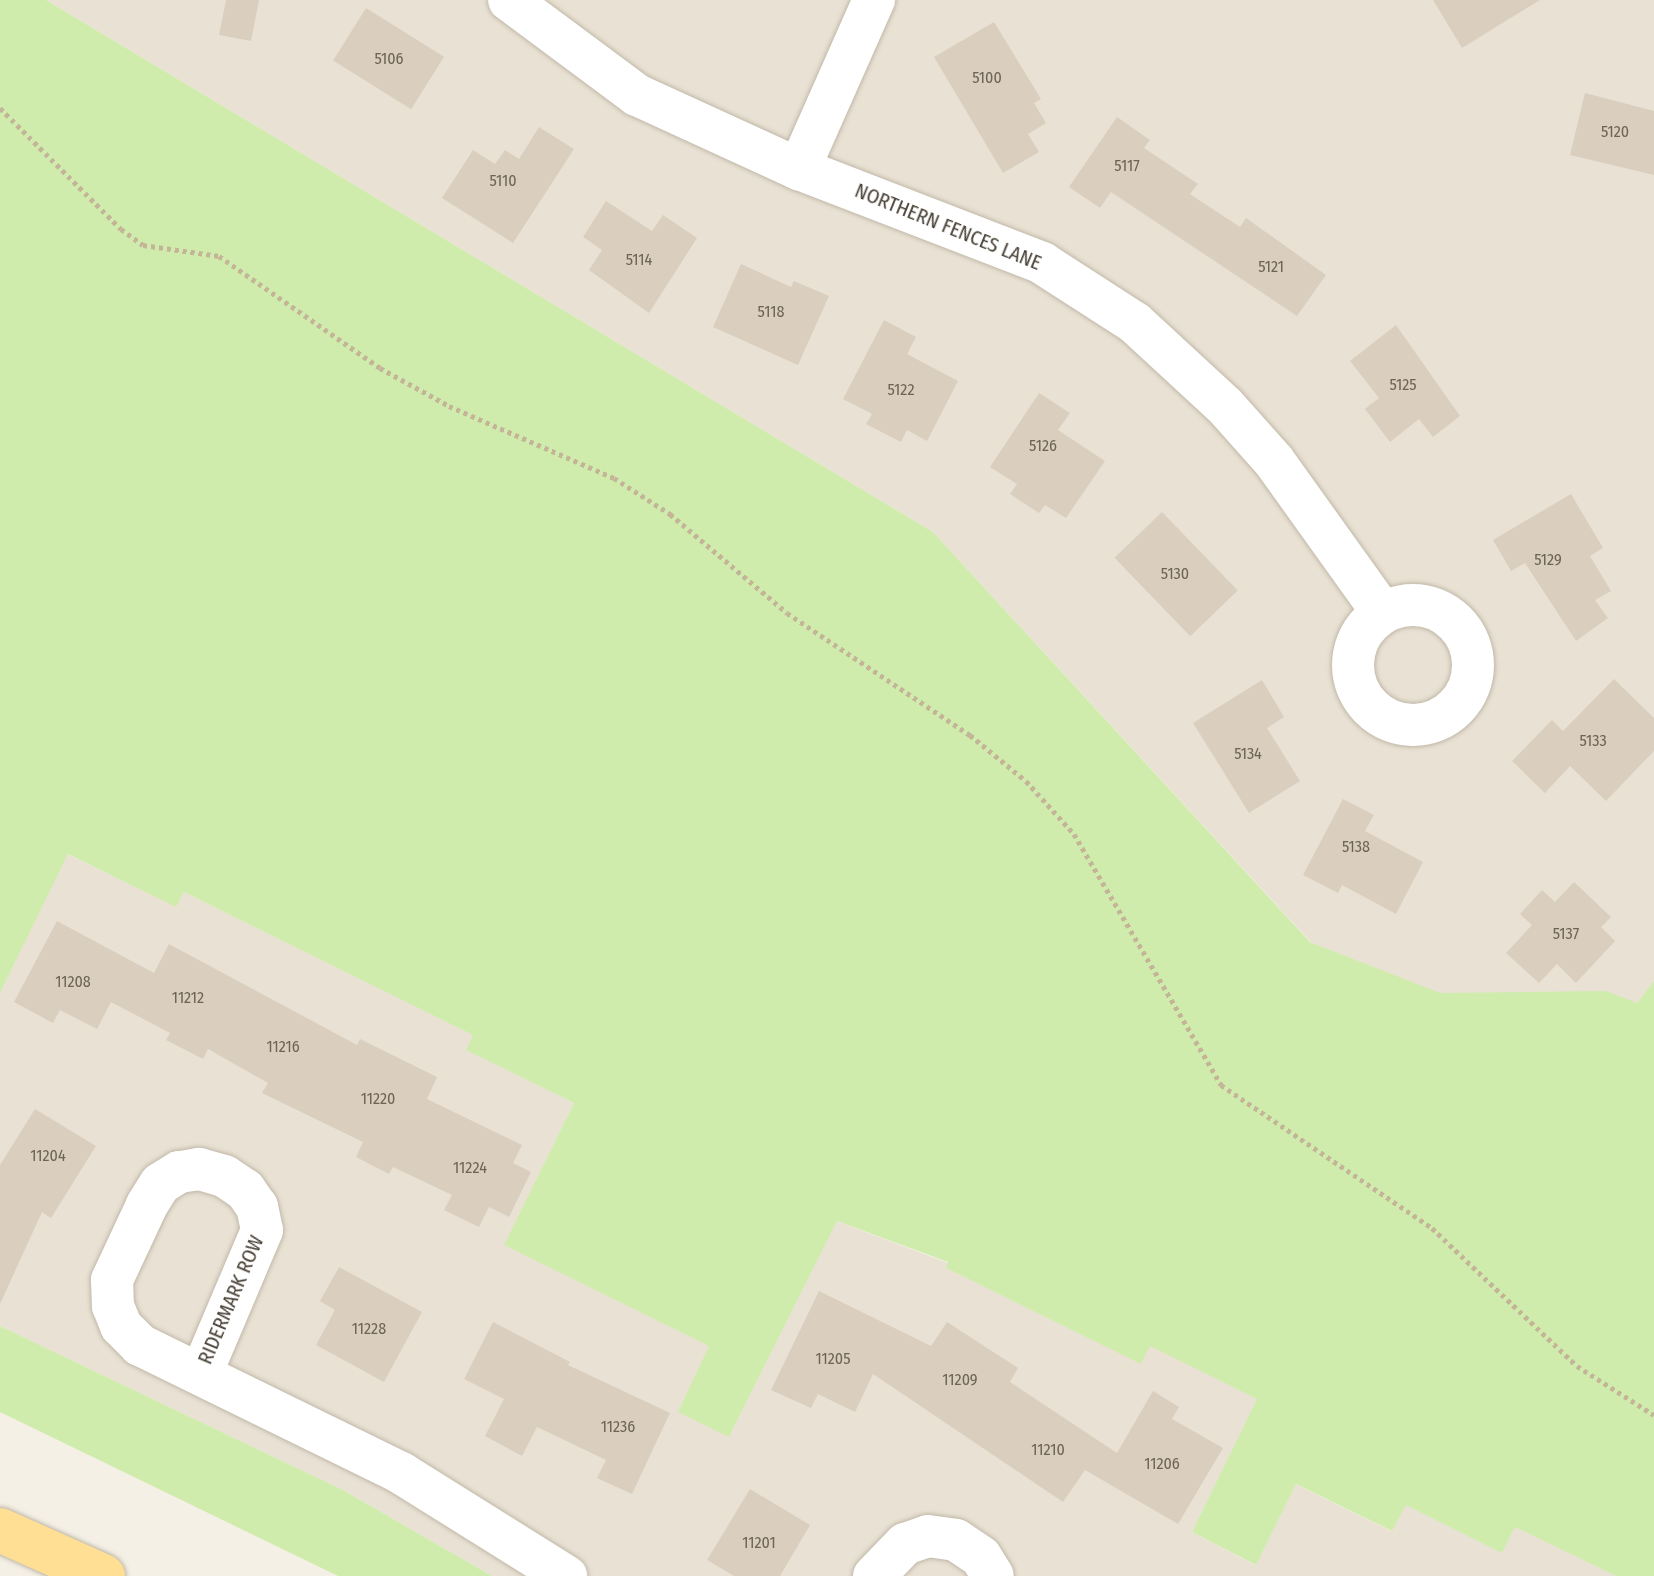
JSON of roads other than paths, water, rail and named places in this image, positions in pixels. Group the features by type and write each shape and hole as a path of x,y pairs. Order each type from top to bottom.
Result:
{"main road":[{"path":"0,1530 103,1576"}],"street":[{"name":"NORTHERN FENCES LANE","path":"509,0 637,95 799,169 1042,263 1135,323 1216,397 1274,461 1382,612"},
{"path":"799,169 874,0"},
{"name":"RIDERMARK ROW","path":"201,1374 262,1230 257,1207 245,1190 199,1169 179,1172 160,1184 112,1280 113,1306 121,1326 140,1345 401,1473 566,1576"},
{"path":"874,1576 905,1544 928,1536 956,1540 981,1557 993,1576"}]}
